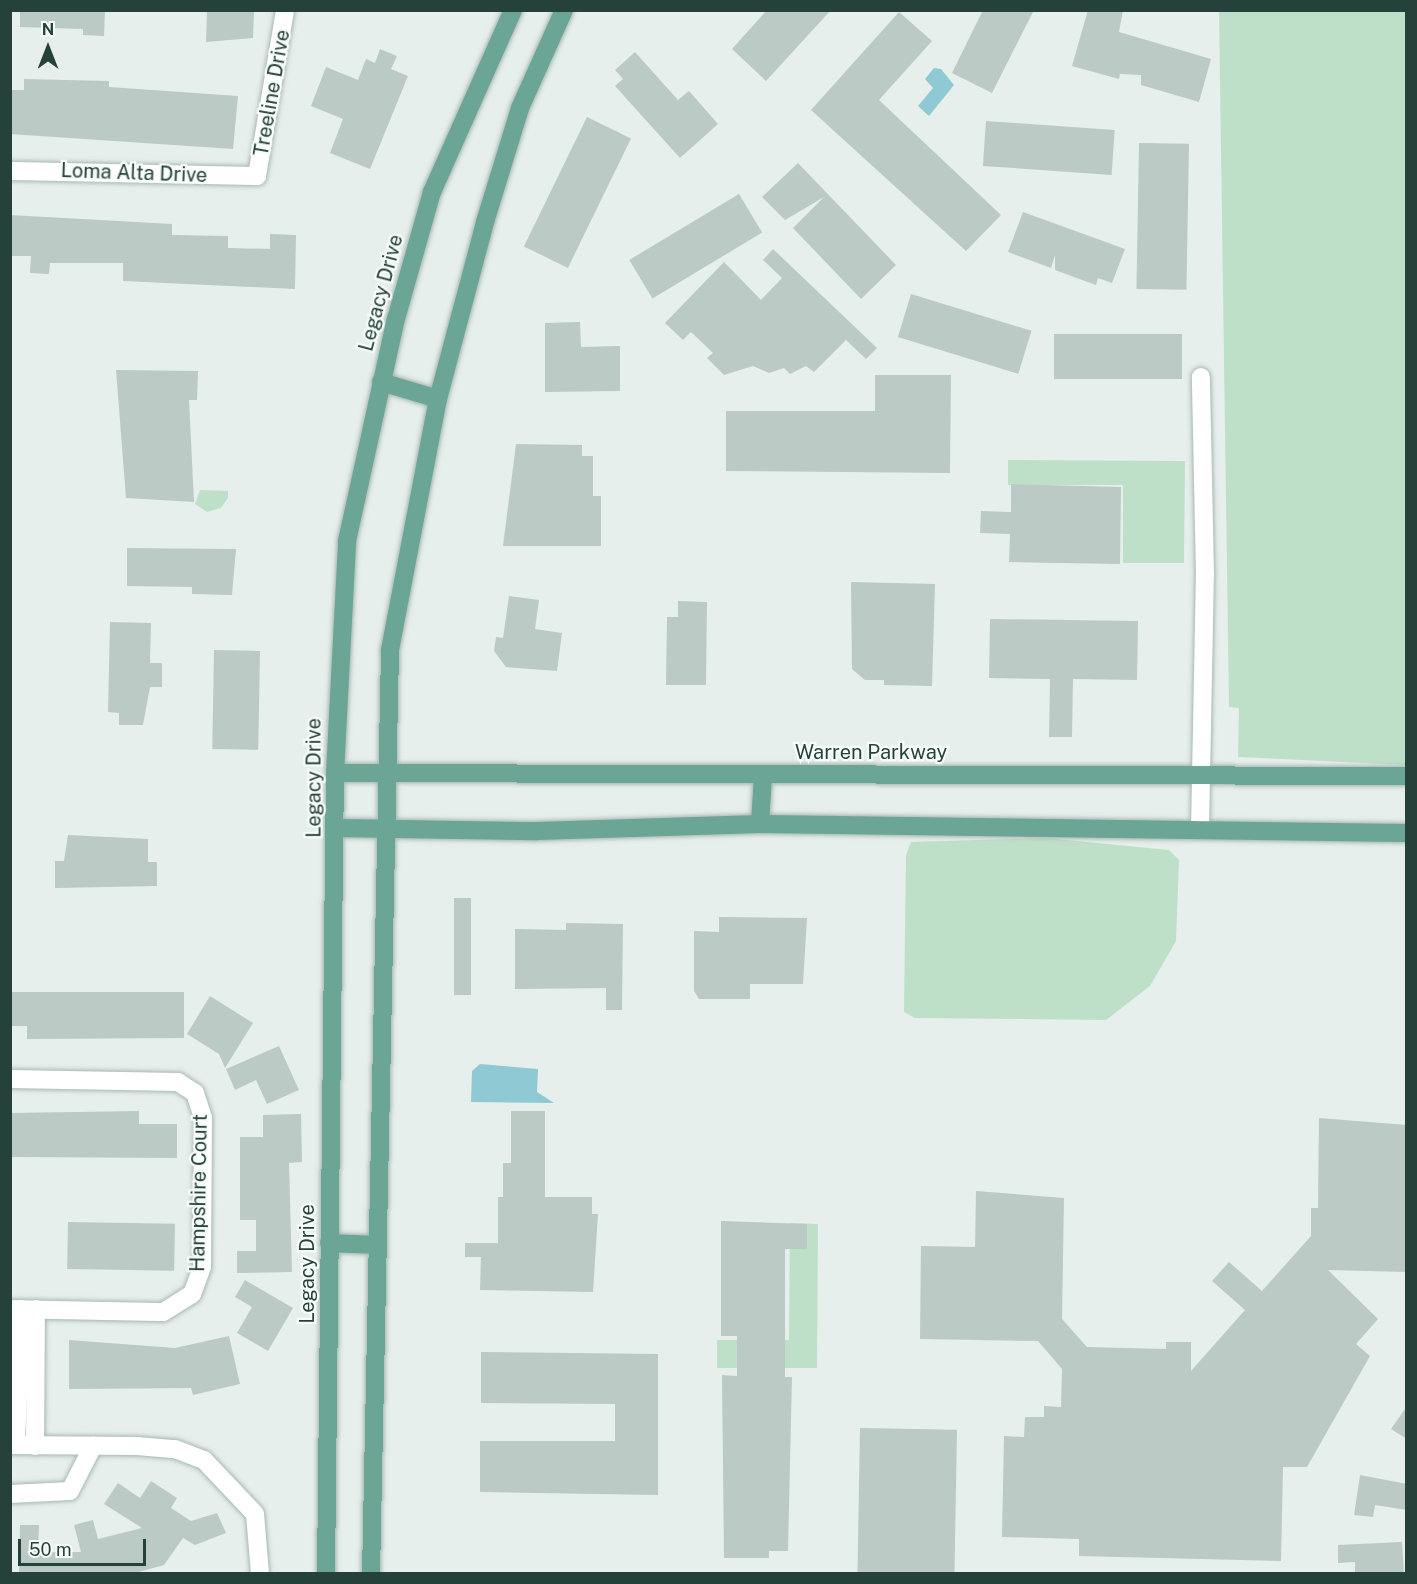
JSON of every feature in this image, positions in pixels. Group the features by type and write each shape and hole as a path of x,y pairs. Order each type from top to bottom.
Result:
{"main road":[{"name":"Legacy Drive","path":"326,1574 335,773 347,541 381,382 432,192 513,10"},
{"path":"372,1574 389,828 390,650 438,399 520,108 564,10"},
{"path":"381,382 438,399"},
{"name":"Warren Parkway","path":"335,773 1407,776"},
{"path":"759,824 763,775"},
{"path":"336,828 759,824 1407,833"},
{"path":"329,1243 378,1245"}],"street":[{"name":"Treeline Drive","path":"257,176 285,10"},
{"name":"Loma Alta Drive","path":"10,171 257,176"},
{"path":"1200,377 1205,575 1199,776 1200,830"},
{"name":"Hampshire Court","path":"10,1079 178,1082 195,1093 202,1107 202,1267 192,1294 163,1312 23,1309"},
{"path":"23,1309 13,1445 175,1449 218,1470 255,1514 260,1574"},
{"path":"23,1309 35,1446"},
{"path":"10,1494 69,1491 93,1446"}],"green space":[{"path":"1219,11 1406,11 1406,765 1238,757 1239,708 1229,707"},
{"path":"1008,460 1185,461 1184,563 1123,563 1123,485 1008,485"},
{"path":"200,490 228,491 228,498 221,508 207,512 195,504"},
{"path":"1046,838 1169,850 1179,860 1176,941 1150,986 1106,1020 915,1018 904,1012 906,855 911,842"},
{"path":"790,1223 818,1224 817,1368 717,1368 717,1340 789,1340"}],"water":[{"path":"934,68 941,69 954,85 929,116 918,106 933,88 925,79"},
{"path":"480,1064 538,1069 537,1092 554,1103 471,1102 472,1071"}],"building":[{"path":"20,10 105,10 104,36 83,35 83,29 20,27"},
{"path":"207,10 254,10 253,38 206,42"},
{"path":"767,10 831,10 766,81 732,49"},
{"path":"983,10 1034,10 992,93 952,73"},
{"path":"1088,10 1123,10 1119,32 1211,59 1199,102 1141,85 1141,75 1120,74 1119,79 1072,66"},
{"path":"899,12 932,41 879,100 1001,215 966,251 811,110"},
{"path":"380,49 397,56 391,69 408,76 370,169 330,153 343,119 311,106 326,67 358,80 366,59 375,63"},
{"path":"635,52 678,100 689,91 718,124 680,158 615,86 623,79 615,70"},
{"path":"24,79 109,81 109,87 238,96 233,149 10,134 10,90 24,90"},
{"path":"587,117 631,138 568,268 524,246"},
{"path":"986,121 1115,130 1112,175 983,166"},
{"path":"1139,143 1189,144 1186,290 1136,289"},
{"path":"798,163 896,265 861,299 793,228 824,197 785,220 762,197"},
{"path":"739,194 762,233 652,298 629,260"},
{"path":"1023,212 1125,249 1112,283 1098,278 1096,285 1055,270 1055,255 1051,268 1008,252"},
{"path":"10,215 172,224 172,235 228,236 228,248 270,249 270,234 296,235 295,289 123,281 123,263 50,263 49,274 30,273 31,256 10,256"},
{"path":"773,249 877,348 866,359 846,340 814,372 806,366 790,374 784,368 769,373 753,366 724,375 707,358 713,353 691,332 683,340 665,323 724,262 761,300 782,278 763,260"},
{"path":"911,294 1031,331 1018,374 898,337"},
{"path":"580,322 581,347 620,346 620,391 545,392 545,323"},
{"path":"1054,334 1182,334 1182,379 1054,379"},
{"path":"116,370 198,371 197,400 189,400 194,502 126,498"},
{"path":"875,375 951,375 950,473 726,471 726,411 875,411"},
{"path":"516,444 582,445 582,456 593,456 593,496 601,496 601,546 503,546"},
{"path":"1011,484 1121,487 1120,564 1009,562 1010,534 980,533 981,511 1011,512"},
{"path":"127,548 236,549 232,595 192,594 192,587 127,586"},
{"path":"851,582 935,584 932,686 884,685 884,680 865,680 852,669"},
{"path":"509,596 539,600 535,629 562,633 557,671 506,667 494,651 496,637 503,638"},
{"path":"678,601 707,602 706,685 666,685 667,617 678,617"},
{"path":"990,619 1138,621 1137,680 1073,679 1072,737 1049,737 1050,679 989,678"},
{"path":"110,622 151,623 150,663 162,663 162,687 150,687 143,725 119,725 119,713 108,712"},
{"path":"214,650 260,651 258,750 212,749"},
{"path":"68,835 148,839 148,862 157,862 157,886 55,888 55,861 64,861"},
{"path":"454,898 471,898 471,995 454,995"},
{"path":"719,917 807,918 803,984 750,984 750,999 699,999 694,991 694,931 719,932"},
{"path":"566,923 623,924 622,1010 606,1010 606,988 515,989 515,929 566,930"},
{"path":"10,992 184,992 184,1038 27,1039 27,1026 10,1026"},
{"path":"210,996 253,1023 225,1068 219,1054 187,1034"},
{"path":"279,1046 299,1090 267,1104 256,1080 235,1090 226,1069"},
{"path":"139,1111 139,1124 177,1124 177,1158 10,1157 10,1113"},
{"path":"511,1111 545,1111 545,1197 592,1197 592,1214 598,1214 593,1292 480,1290 481,1257 465,1257 465,1243 498,1243 498,1197 503,1197 503,1163 511,1163"},
{"path":"301,1114 302,1162 289,1163 292,1272 237,1273 237,1251 256,1251 256,1220 240,1220 240,1137 263,1137 263,1115"},
{"path":"1319,1118 1407,1125 1407,1272 1328,1270 1378,1319 1356,1344 1370,1356 1307,1467 1283,1467 1281,1561 1079,1556 1079,1539 1002,1537 1004,1436 1024,1437 1025,1417 1044,1417 1044,1406 1061,1407 1062,1369 1038,1341 920,1339 921,1246 975,1247 976,1191 1064,1198 1062,1319 1087,1347 1166,1349 1166,1342 1191,1342 1191,1371 1245,1310 1212,1281 1229,1262 1262,1291 1311,1236 1311,1208 1318,1208"},
{"path":"721,1221 807,1224 807,1249 785,1249 785,1377 792,1377 788,1551 769,1551 769,1558 724,1558 722,1375 737,1376 737,1336 721,1336"},
{"path":"68,1222 175,1224 174,1271 67,1269"},
{"path":"245,1280 293,1308 268,1351 237,1333 252,1307 235,1297"},
{"path":"229,1336 240,1384 193,1395 191,1388 69,1389 69,1340 175,1348"},
{"path":"481,1352 658,1354 658,1495 480,1492 480,1441 615,1441 615,1404 481,1403"},
{"path":"1407,1406 1407,1439 1391,1429"},
{"path":"860,1428 957,1430 954,1574 857,1574"},
{"path":"1360,1475 1407,1484 1407,1510 1375,1505 1373,1517 1354,1515"},
{"path":"151,1481 177,1498 171,1508 191,1521 217,1513 226,1533 195,1545 183,1538 164,1565 131,1574 19,1574 20,1525 39,1525 38,1552 81,1552 74,1525 93,1520 98,1539 142,1528 104,1504 118,1483 140,1498"},
{"path":"1402,1542 1404,1574 1355,1574 1355,1562 1338,1563 1338,1545"}]}
